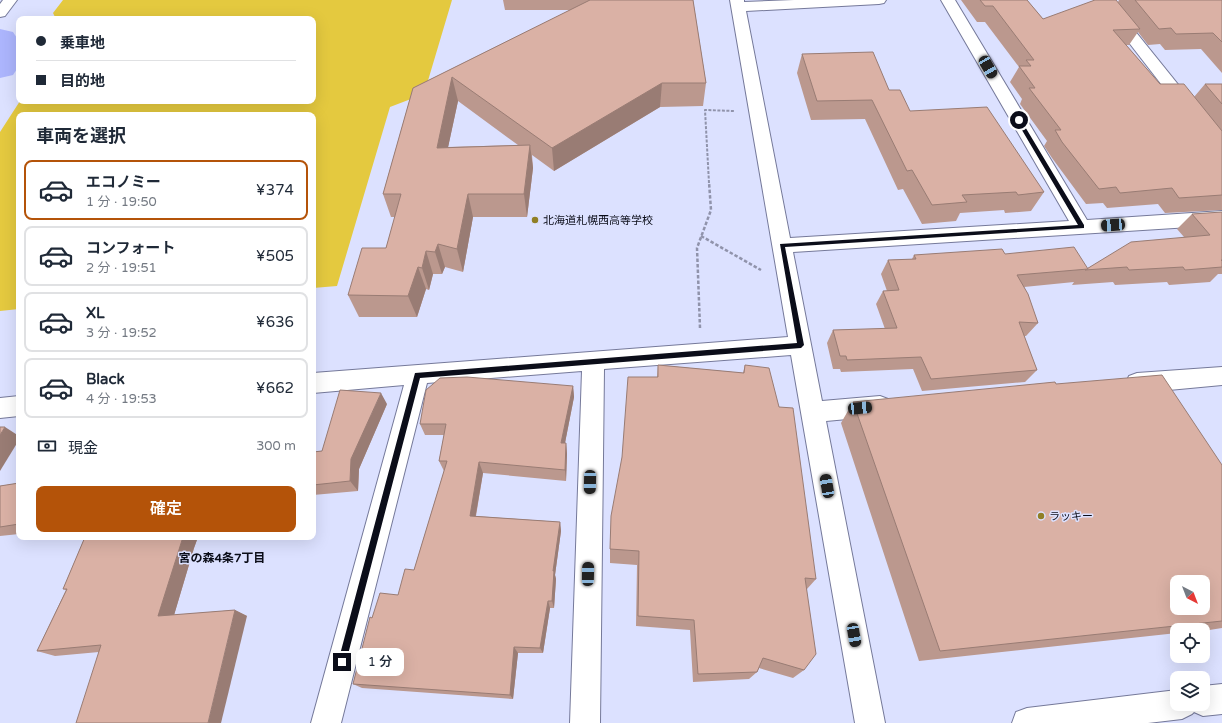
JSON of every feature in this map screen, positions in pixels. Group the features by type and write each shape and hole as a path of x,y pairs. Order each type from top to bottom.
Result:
{"street":[{"path":"870,723 738,3 879,0"},
{"path":"948,0 1082,227"},
{"path":"1103,0 1222,151"},
{"path":"782,246 1222,218"},
{"path":"316,383 801,345"},
{"path":"585,723 593,361"},
{"path":"326,723 418,375"},
{"path":"1120,385 1222,376"},
{"path":"813,412 900,404"},
{"path":"0,408 16,406"},
{"path":"1210,700 1222,699"},
{"path":"1027,723 1170,705"}],"path":[{"path":"700,331 697,248 711,210 705,110 735,111"},
{"path":"701,236 763,272"}],"shaded area":[{"path":"63,0 452,0 424,94 390,107 337,286 316,288 316,112 16,112 16,309 0,311 0,132 18,104 316,104 316,16 54,16 53,13"}],"building":[{"path":"590,0 693,0 706,83 662,83 552,148 452,77 437,148 530,145 524,194 468,194 457,249 438,244 435,252 426,251 422,268 418,267 408,296 348,295 362,248 386,248 401,194 383,194 413,88"},
{"path":"980,0 1027,0 1043,19 1095,0 1116,0 1140,29 1113,30 1160,84 1184,84 1222,131 1222,195 1179,198 1172,188 1120,193 1116,187 1099,189 1062,142 1055,130 1061,130 1029,88 1035,88 1019,66 1031,66 1026,60 1034,60 993,6 985,6"},
{"path":"1135,0 1222,0 1222,42 1213,33 1176,34 1171,28 1159,29"},
{"path":"873,52 889,90 900,90 910,111 987,107 1044,192 1018,195 1016,192 962,195 967,202 932,205 912,170 907,171 872,100 817,101 802,54"},
{"path":"1205,84 1222,84 1222,104"},
{"path":"1222,212 1222,267 1185,270 1183,267 1129,270 1127,267 1085,270 1131,242 1210,235 1192,214"},
{"path":"1074,247 1088,269 1017,275 1028,294 1038,323 1019,322 1037,370 931,379 921,357 847,360 846,356 840,356 833,330 897,328 883,291 899,290 888,260 916,259 914,255 1002,249 1005,254"},
{"path":"658,365 744,373 745,365 769,368 779,407 793,408 816,579 805,578 816,654 804,670 763,658 757,672 698,674 694,620 638,616 639,551 610,549 611,516 622,457 628,377 658,377"},
{"path":"1162,375 1222,465 1222,621 1203,623 1170,623 1170,627 940,651 853,402 1055,382 1056,384"},
{"path":"467,377 573,386 561,443 566,443 565,470 479,462 470,516 560,522 553,571 552,601 548,601 540,648 514,647 510,695 353,684 370,617 372,618 380,593 398,595 405,569 414,570 447,461 439,461 446,424 420,424 426,390 440,378"},
{"path":"340,390 381,393 351,459 350,481 316,485 316,452 322,451"},
{"path":"0,427 5,427 0,435"},
{"path":"16,483 16,524 0,527 0,486"},
{"path":"84,540 182,540 158,616 235,610 208,723 76,723 101,645 37,651 67,589 63,589"}],"waterway":[{"path":"0,40 6,54 0,67"}],"place":[{"name":"北海道札幌西高等学校","path":"535,220"},
{"name":"ラッキー","path":"1041,516"}],"district":[{"name":"宮の森4条7丁目","path":"222,558"}],"route":[{"path":"342,662 418,375 801,345 782,246 1082,227 1019,120"}]}
